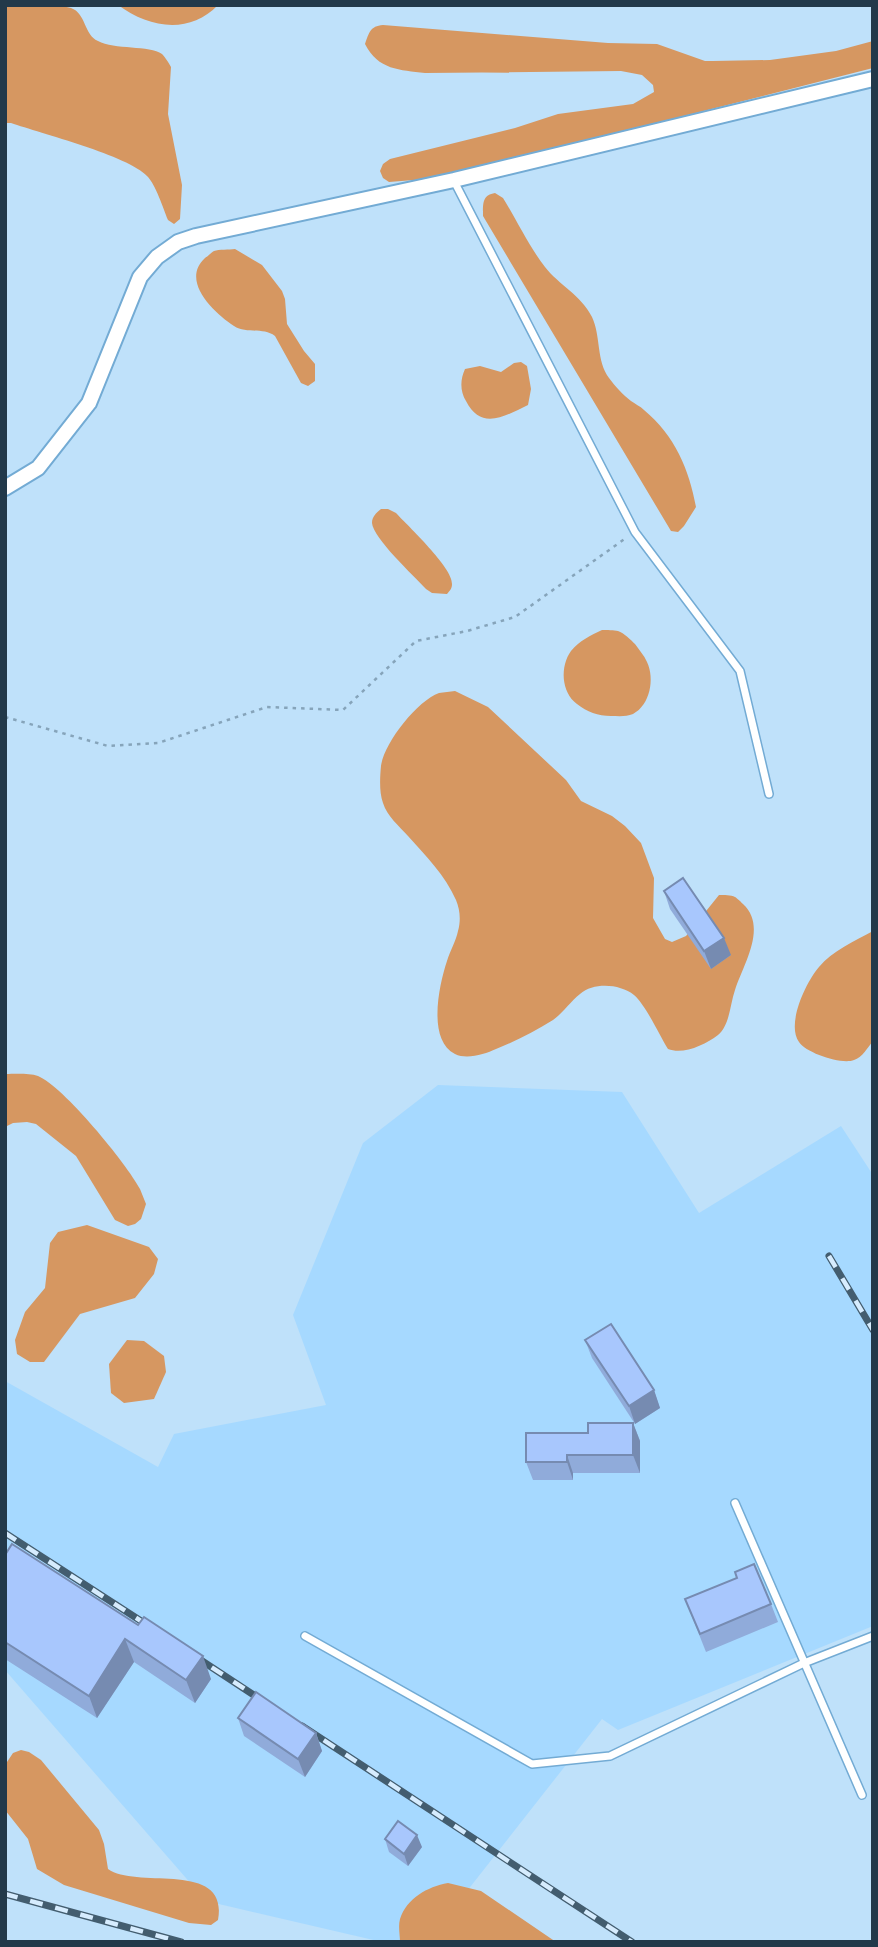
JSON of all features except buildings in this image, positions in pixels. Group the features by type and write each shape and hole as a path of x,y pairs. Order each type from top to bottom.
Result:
{"street":[{"path":"5,488 38,468 89,403 140,277 157,257 178,242 454,180 873,79"}],"lane":[{"path":"454,180 635,533 740,670 769,794"},
{"path":"735,1503 862,1795"},
{"path":"305,1636 532,1764 610,1756 804,1663 873,1636"}],"path":[{"path":"5,717 108,746 158,743 267,707 343,710 416,641 467,631 515,617 635,533"}],"shaded area":[{"path":"47,4 71,8 80,14 90,34 98,41 113,46 149,49 162,54 171,67 168,114 182,185 180,219 174,224 168,220 150,180 137,168 83,146 5,123 5,5"},
{"path":"118,5 218,5 195,21 169,25 143,19"},
{"path":"383,25 608,43 657,44 705,61 770,60 836,51 873,41 873,68 439,178 389,182 383,178 380,171 383,164 390,159 515,128 558,114 633,104 654,92 653,85 642,75 621,71 425,73 398,69 376,59 365,44 369,33"},
{"path":"495,193 503,198 545,267 576,296 592,317 602,364 609,378 625,396 655,420 679,454 696,507 678,532 671,531 483,216 485,198"},
{"path":"235,249 262,265 282,291 287,324 315,364 315,381 308,386 301,383 275,336 234,326 209,305 203,296 196,276 198,267 214,251"},
{"path":"521,362 527,366 531,389 528,405 494,418 479,416 472,410 462,389 465,369 480,366 501,372 514,363"},
{"path":"381,509 396,513 438,558 452,584 447,594 432,593 426,589 379,538 372,523"},
{"path":"602,630 618,631 627,637 647,662 651,684 647,698 633,714 606,716 589,711 572,699 565,686 567,657 581,641"},
{"path":"455,691 488,707 566,780 581,801 612,816 641,843 654,878 653,918 665,939 672,942 686,936 719,895 735,897 750,913 754,935 748,958 727,1020 718,1035 694,1048 680,1051 668,1049 634,995 622,989 600,986 580,994 553,1020 492,1051 465,1056 455,1054 446,1047 438,1025 437,1011 444,971 459,927 458,908 452,891 441,874 387,812 382,799 380,780 383,757 403,724 430,697"},
{"path":"873,931 873,1041 860,1057 854,1060 841,1061 816,1054 799,1042 796,1034 799,1003 819,967 830,956"},
{"path":"5,1074 38,1076 63,1094 109,1145 133,1177 146,1204 141,1219 128,1226 115,1220 76,1156 36,1124 13,1123 5,1127"},
{"path":"438,1085 622,1092 699,1213 841,1126 873,1175 873,1626 618,1730 602,1719 427,1942 382,1942 206,1901 5,1670 5,1381 158,1467 174,1434 326,1405 293,1315 363,1143"},
{"path":"87,1225 149,1247 158,1259 154,1274 135,1298 80,1314 44,1362 30,1362 17,1354 15,1340 25,1312 45,1288 50,1243 58,1232"},
{"path":"127,1340 144,1341 164,1356 166,1372 154,1399 124,1403 111,1393 109,1364"},
{"path":"21,1750 41,1760 99,1830 108,1869 122,1875 196,1883 210,1889 218,1901 218,1920 211,1925 189,1923 64,1885 37,1869 28,1839 5,1810 5,1765 13,1753"},
{"path":"448,1883 481,1891 556,1942 400,1942 399,1922 408,1905 425,1891"}],"railway":[{"path":"829,1256 873,1330"},
{"path":"5,1533 158,1632"},
{"path":"190,1653 269,1705"},
{"path":"302,1726 632,1942"},
{"path":"5,1894 181,1942"}]}
